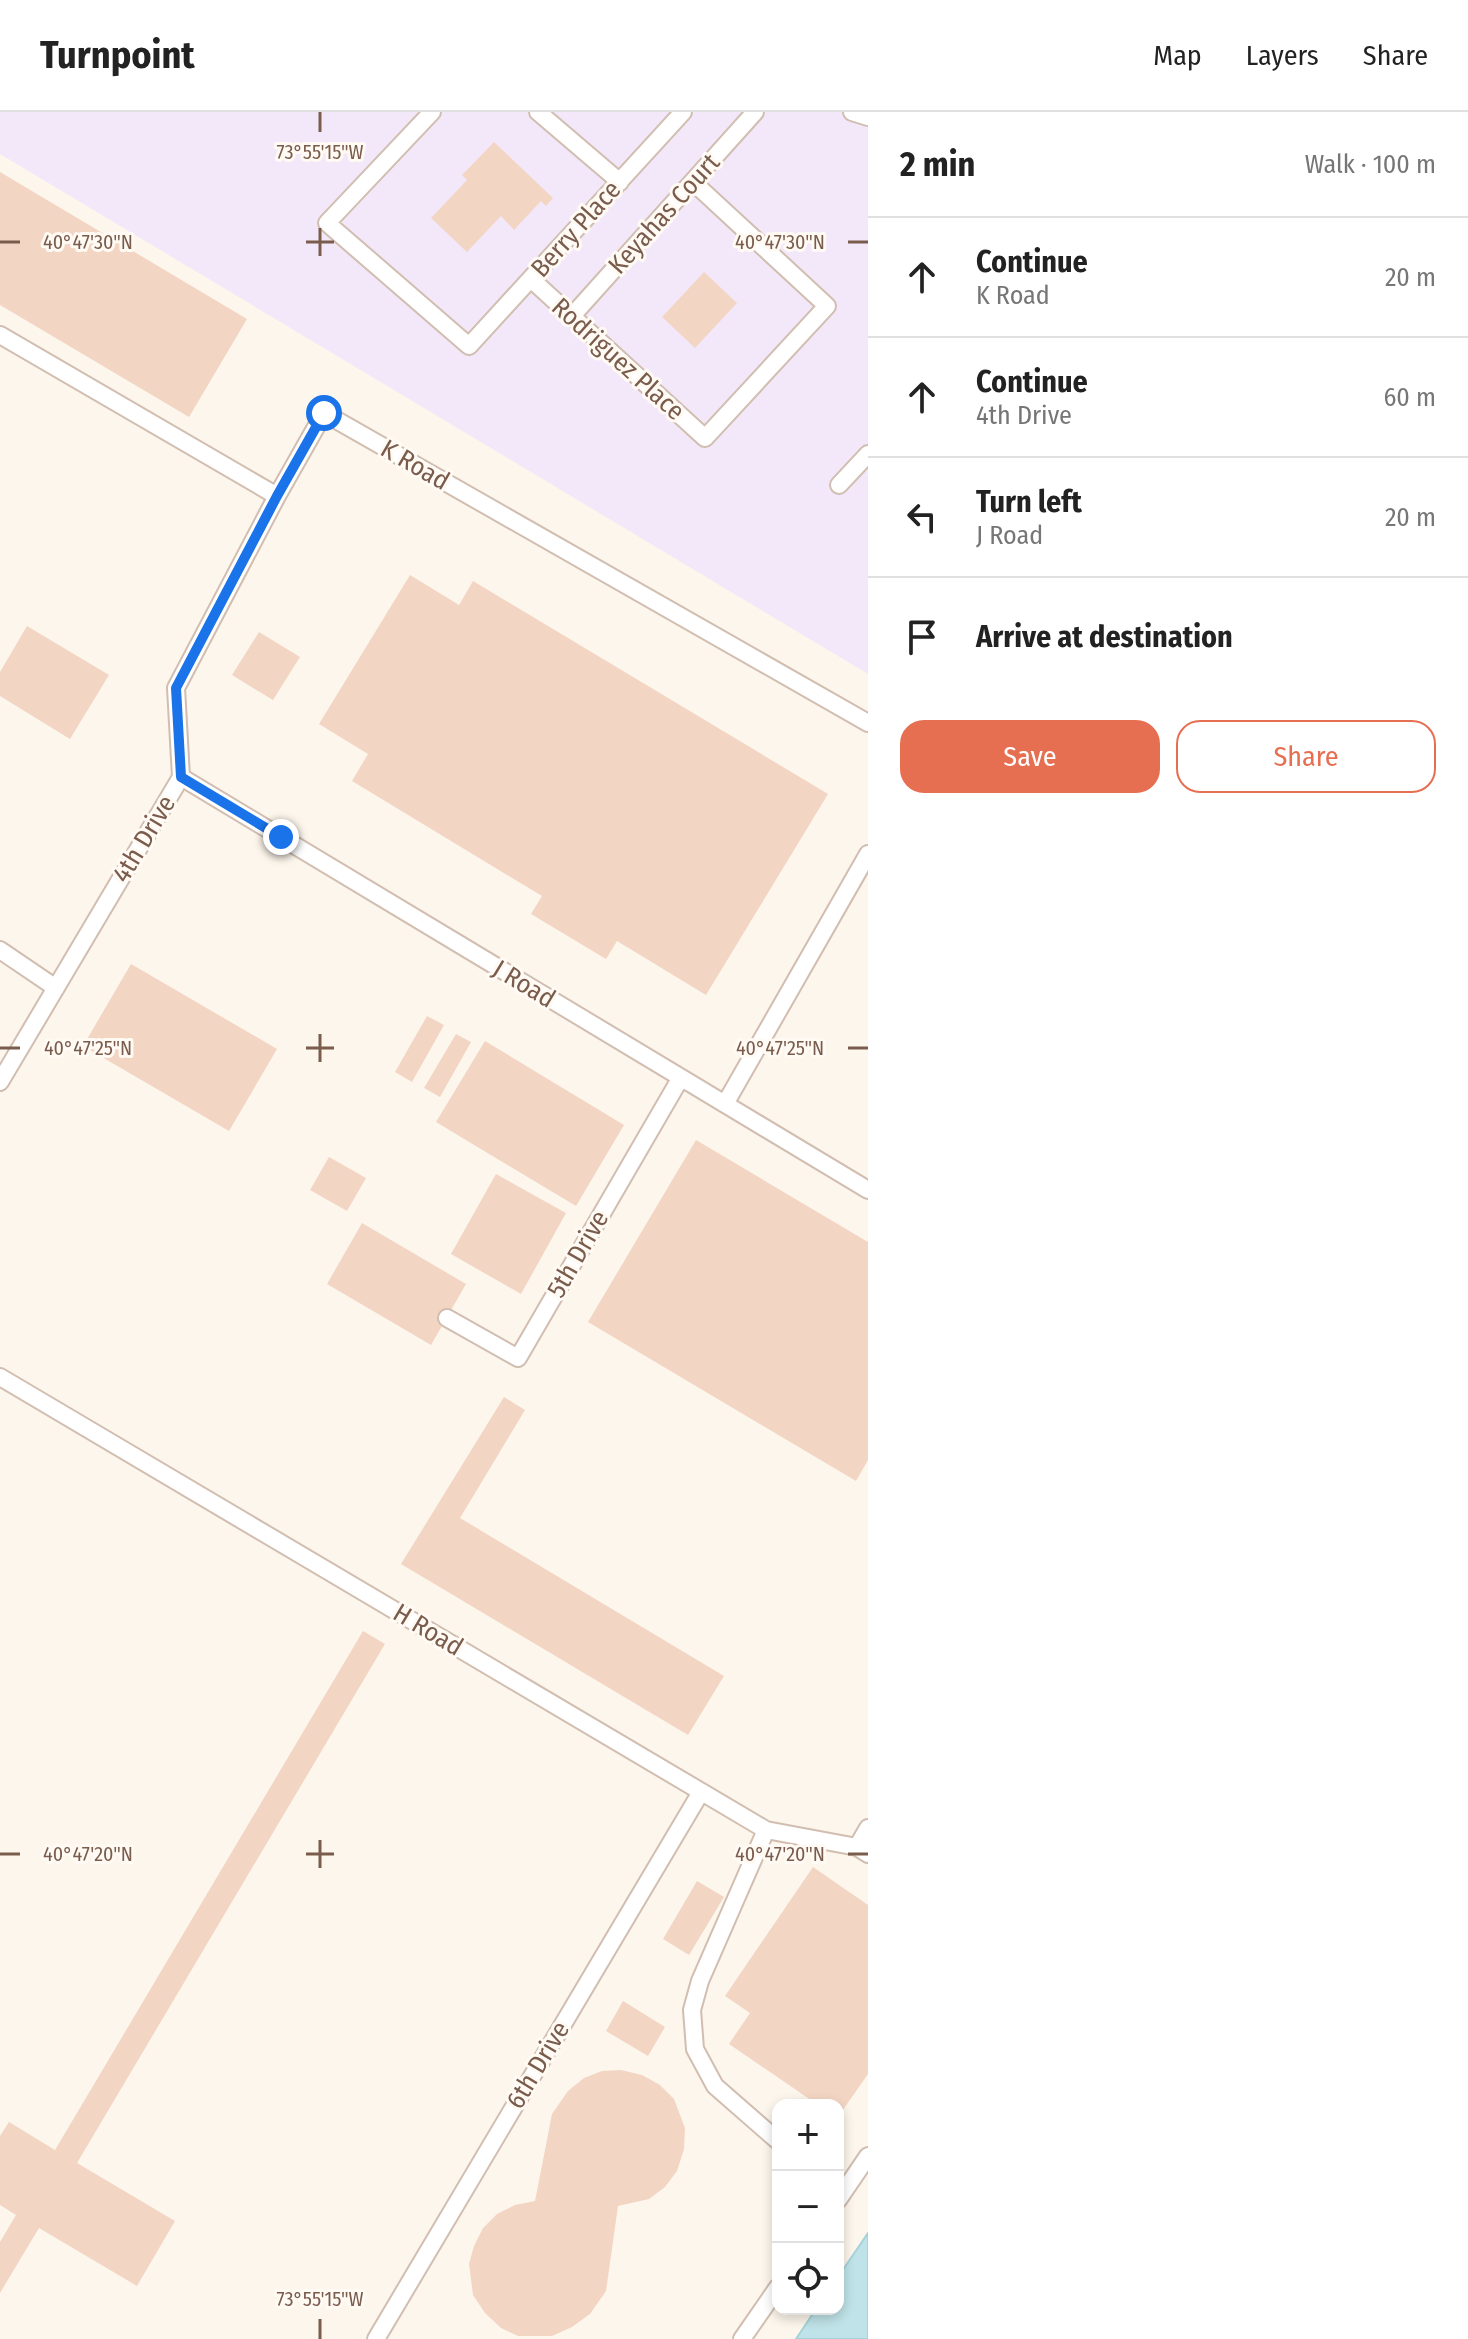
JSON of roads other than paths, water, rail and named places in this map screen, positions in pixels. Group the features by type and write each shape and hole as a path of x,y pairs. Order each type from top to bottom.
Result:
{"lane":[{"name":"Berry Place","path":"432,112 327,223 469,346 683,112"},
{"path":"538,112 620,182"},
{"name":"Keyahas Court","path":"572,316 755,112"},
{"path":"852,112 868,117"},
{"name":"Rodriguez Place","path":"531,279 705,438 827,306 693,182"},
{"path":"0,335 277,496"},
{"name":"K Road","path":"277,496 324,413 868,723"},
{"path":"839,485 868,454"},
{"name":"4th Drive","path":"0,1082 181,777 176,688 277,496"},
{"name":"J Road","path":"181,777 868,1190"},
{"path":"725,1104 868,854"},
{"path":"0,950 56,988"},
{"name":"5th Drive","path":"447,1318 518,1358 680,1079"},
{"name":"H Road","path":"0,1377 766,1830 863,1850"},
{"name":"6th Drive","path":"376,2339 701,1792"},
{"path":"863,1850 868,1828"},
{"path":"766,1830 700,1981 692,2010 695,2049 715,2086 772,2136"},
{"path":"844,2189 868,2156"},
{"path":"742,2339 772,2296"}],"water":[{"path":"868,2233 868,2339 796,2339 812,2315 844,2315 844,2268"}]}
